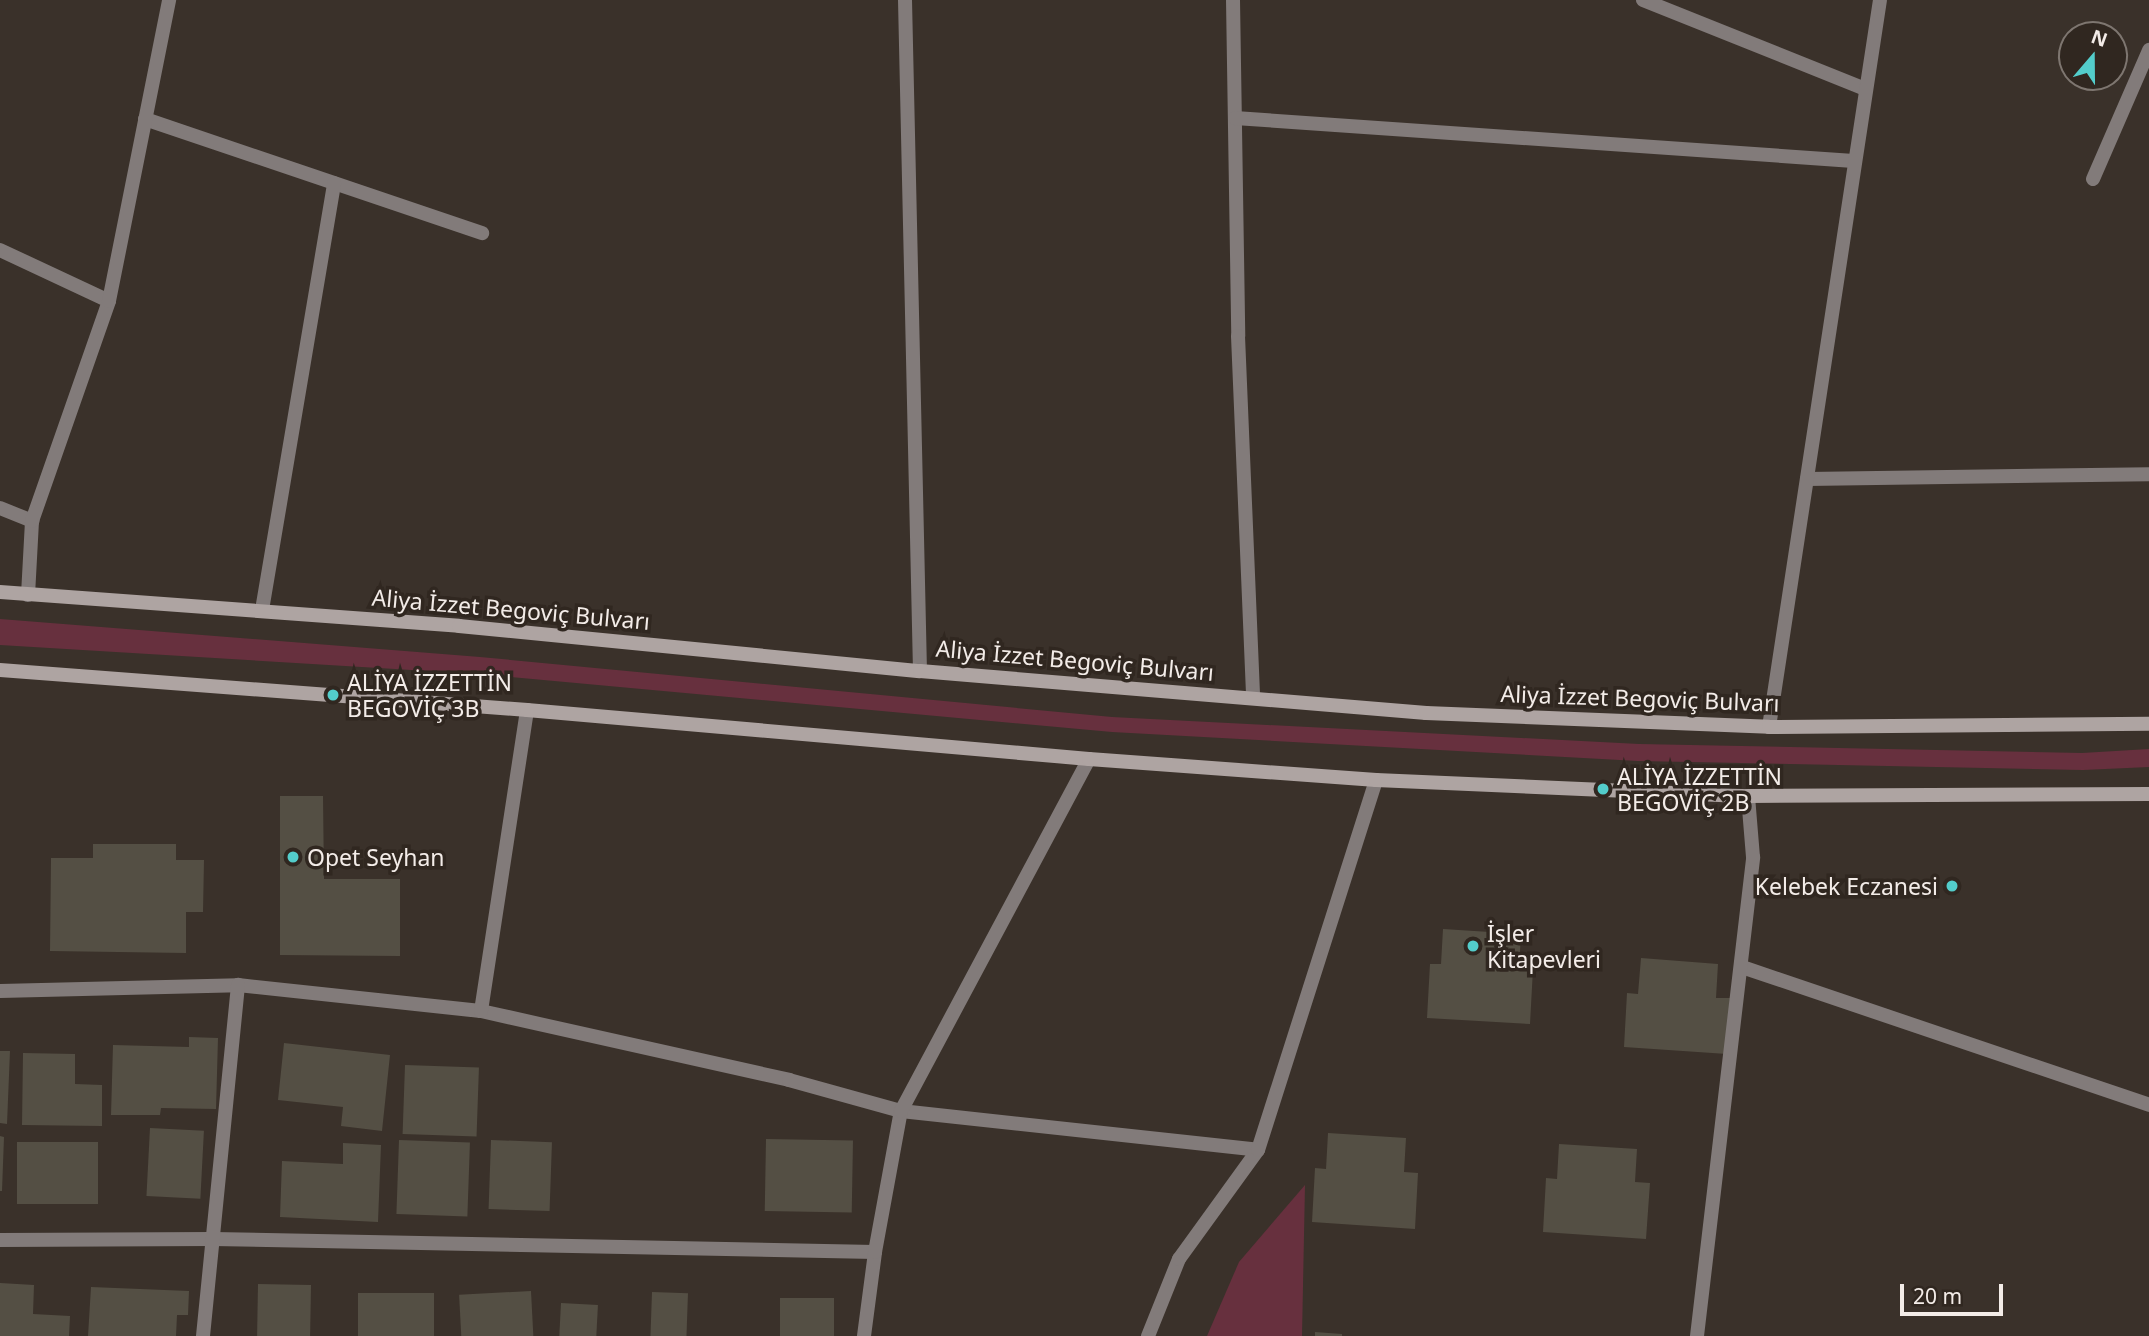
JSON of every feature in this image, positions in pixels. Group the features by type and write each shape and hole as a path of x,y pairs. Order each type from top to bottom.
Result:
{"main road":[{"name":"Aliya İzzet Begoviç Bulvarı","path":"0,592 262,610 920,671 1438,713 1769,727 2149,724"},
{"path":"0,673 527,710 1089,760 1376,780 1748,796 2149,794"}],"street":[{"path":"28,595 32,521 109,301 169,0"},
{"path":"905,0 920,671"},
{"path":"1233,0 1238,336 1253,697"},
{"path":"1643,0 1866,89"},
{"path":"1769,727 1880,0"},
{"path":"2093,179 2149,50"},
{"path":"1235,118 1854,161"},
{"path":"145,119 482,233"},
{"path":"262,610 334,183"},
{"path":"0,250 109,301"},
{"path":"1807,479 2149,474"},
{"path":"0,508 32,521"},
{"path":"481,1011 527,710"},
{"path":"864,1336 874,1252 901,1111 1089,760"},
{"path":"1148,1336 1179,1259 1258,1150 1376,780"},
{"path":"1697,1336 1753,857 1748,796"},
{"path":"1742,967 2149,1105"},
{"path":"203,1336 238,985"},
{"path":"0,991 238,985 481,1011 789,1080 901,1111 1258,1150"},
{"path":"0,1240 213,1239 874,1252"}],"shaded area":[{"path":"0,619 480,657 1112,717 1639,744 2082,753 2149,749 2149,767 2083,770 1638,761 1112,732 478,674 0,645"},
{"path":"1305,1185 1302,1336 1207,1336 1239,1262"}],"building":[{"path":"280,796 323,796 324,879 400,879 400,956 280,955"},
{"path":"93,844 176,844 176,860 204,860 203,912 186,912 186,953 50,951 51,858 93,858"},
{"path":"1443,929 1521,934 1519,968 1533,969 1530,1024 1427,1018 1430,964 1441,964"},
{"path":"1641,958 1718,964 1716,998 1730,998 1727,1054 1624,1047 1627,993 1638,994"},
{"path":"189,1037 218,1038 216,1109 161,1108 160,1115 111,1115 113,1045 189,1047"},
{"path":"284,1043 390,1055 382,1131 341,1126 343,1107 278,1100"},
{"path":"0,1051 10,1051 7,1124 0,1123"},
{"path":"23,1053 75,1054 75,1084 102,1085 102,1126 22,1125"},
{"path":"405,1065 479,1068 477,1137 403,1134"},
{"path":"150,1128 204,1131 200,1199 146,1196"},
{"path":"1328,1133 1406,1138 1404,1172 1418,1173 1415,1229 1312,1222 1315,1168 1326,1169"},
{"path":"0,1136 4,1137 2,1191 0,1191"},
{"path":"766,1139 853,1141 852,1213 765,1211"},
{"path":"399,1140 470,1142 467,1216 396,1214"},
{"path":"491,1140 552,1142 550,1211 489,1209"},
{"path":"17,1142 98,1142 98,1204 17,1204"},
{"path":"343,1143 381,1145 378,1222 280,1217 282,1161 343,1164"},
{"path":"1559,1144 1637,1149 1635,1182 1650,1183 1646,1239 1543,1232 1546,1178 1557,1179"},
{"path":"0,1283 34,1285 33,1314 70,1316 69,1336 0,1336"},
{"path":"258,1284 311,1285 310,1336 257,1336"},
{"path":"91,1287 189,1291 188,1315 177,1315 176,1336 88,1336"},
{"path":"531,1291 533,1336 461,1336 459,1295"},
{"path":"652,1292 688,1293 686,1336 650,1336"},
{"path":"358,1293 434,1293 434,1336 358,1336"},
{"path":"780,1298 834,1298 834,1336 780,1336"},
{"path":"561,1303 598,1305 596,1336 559,1336"},
{"path":"1315,1332 1342,1334 1342,1336 1315,1336"}],"place":[{"name":"ALİYA İZZETTİN BEGOVİÇ 3B","path":"333,695"},
{"name":"ALİYA İZZETTİN BEGOVİÇ 2B","path":"1603,789"},
{"name":"Opet Seyhan","path":"293,857"},
{"name":"Kelebek Eczanesi","path":"1952,886"},
{"name":"İşler Kitapevleri","path":"1473,946"}]}
